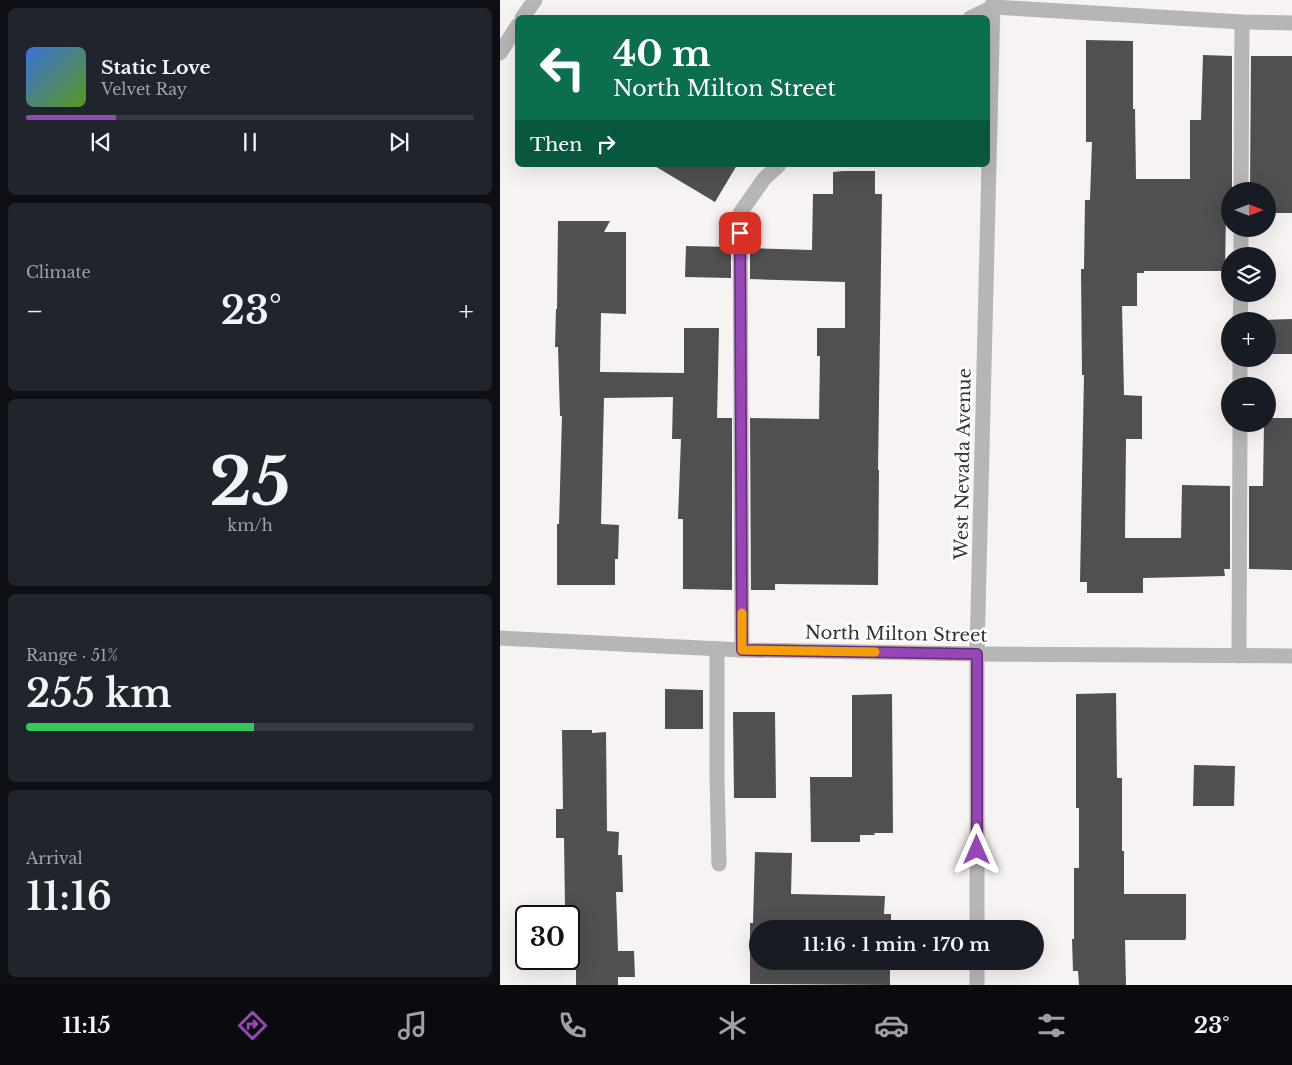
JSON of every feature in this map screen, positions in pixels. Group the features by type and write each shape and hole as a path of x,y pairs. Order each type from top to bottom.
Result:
{"street":[{"path":"524,15 535,0"},
{"path":"975,15 993,4 1242,22 1292,23"},
{"name":"West Nevada Avenue","path":"990,126 993,4"},
{"path":"1241,182 1242,22"},
{"path":"500,53 515,30"},
{"path":"742,650 740,213 764,179 777,167"},
{"name":"West Nevada Avenue","path":"977,920 977,654 989,167"},
{"path":"1239,656 1240,432"},
{"name":"North Milton Street","path":"500,638 742,650 1292,656"},
{"path":"717,649 717,777 720,864"},
{"path":"977,970 977,985"}],"building":[{"path":"1086,40 1133,41 1136,179 1190,179 1190,120 1201,120 1203,55 1232,56 1232,182 1221,182 1221,238 1226,238 1225,247 1221,247 1221,271 1144,271 1144,273 1137,273 1137,306 1122,306 1124,395 1142,396 1142,439 1126,439 1125,538 1181,538 1182,485 1230,486 1230,569 1224,569 1225,576 1143,578 1143,593 1087,593 1087,582 1080,582 1084,375 1082,375 1081,269 1084,269 1085,200 1090,200 1092,142 1086,142"},
{"path":"1251,56 1292,56 1292,213 1276,213 1276,182 1250,182"},
{"path":"656,167 736,167 715,202"},
{"path":"875,171 875,194 882,194 878,585 775,584 775,590 751,590 750,418 819,419 820,356 817,356 817,328 845,328 845,282 750,279 750,248 812,250 813,194 833,194 833,172"},
{"path":"558,221 610,221 604,232 626,232 626,314 601,313 600,372 684,373 684,328 719,328 717,418 732,418 732,590 683,589 683,519 678,519 681,439 672,439 673,397 604,398 601,524 619,525 618,559 615,559 615,585 557,585 557,524 559,524 562,416 560,416 558,347 555,347"},
{"path":"686,246 731,247 731,278 685,277"},
{"path":"1292,319 1292,354 1276,354 1276,320"},
{"path":"1276,418 1292,418 1292,570 1249,569 1249,486 1263,486 1264,432 1276,432"},
{"path":"665,689 703,690 703,729 665,729"},
{"path":"1116,693 1117,778 1122,778 1124,894 1186,894 1186,938 1185,940 1125,940 1126,985 1079,985 1078,971 1073,971 1072,939 1074,939 1074,868 1079,868 1079,808 1076,808 1076,694"},
{"path":"892,694 893,833 860,835 860,842 811,842 810,777 852,777 852,695"},
{"path":"733,712 775,712 776,798 734,798"},
{"path":"562,730 592,730 592,733 606,732 607,831 619,832 618,855 622,855 623,892 616,892 618,951 634,951 635,977 618,977 618,985 576,985 576,970 580,970 580,905 565,905 564,838 556,838 556,809 563,809"},
{"path":"1194,765 1235,766 1234,806 1193,806"},
{"path":"755,852 792,853 791,894 885,896 884,914 891,914 891,920 753,920"},
{"path":"750,970 890,970 890,985 750,984"}],"slow traffic":[{"path":"742,613 742,650 875,652"}],"route":[{"path":"740,233 742,650 977,654 977,850"}]}
